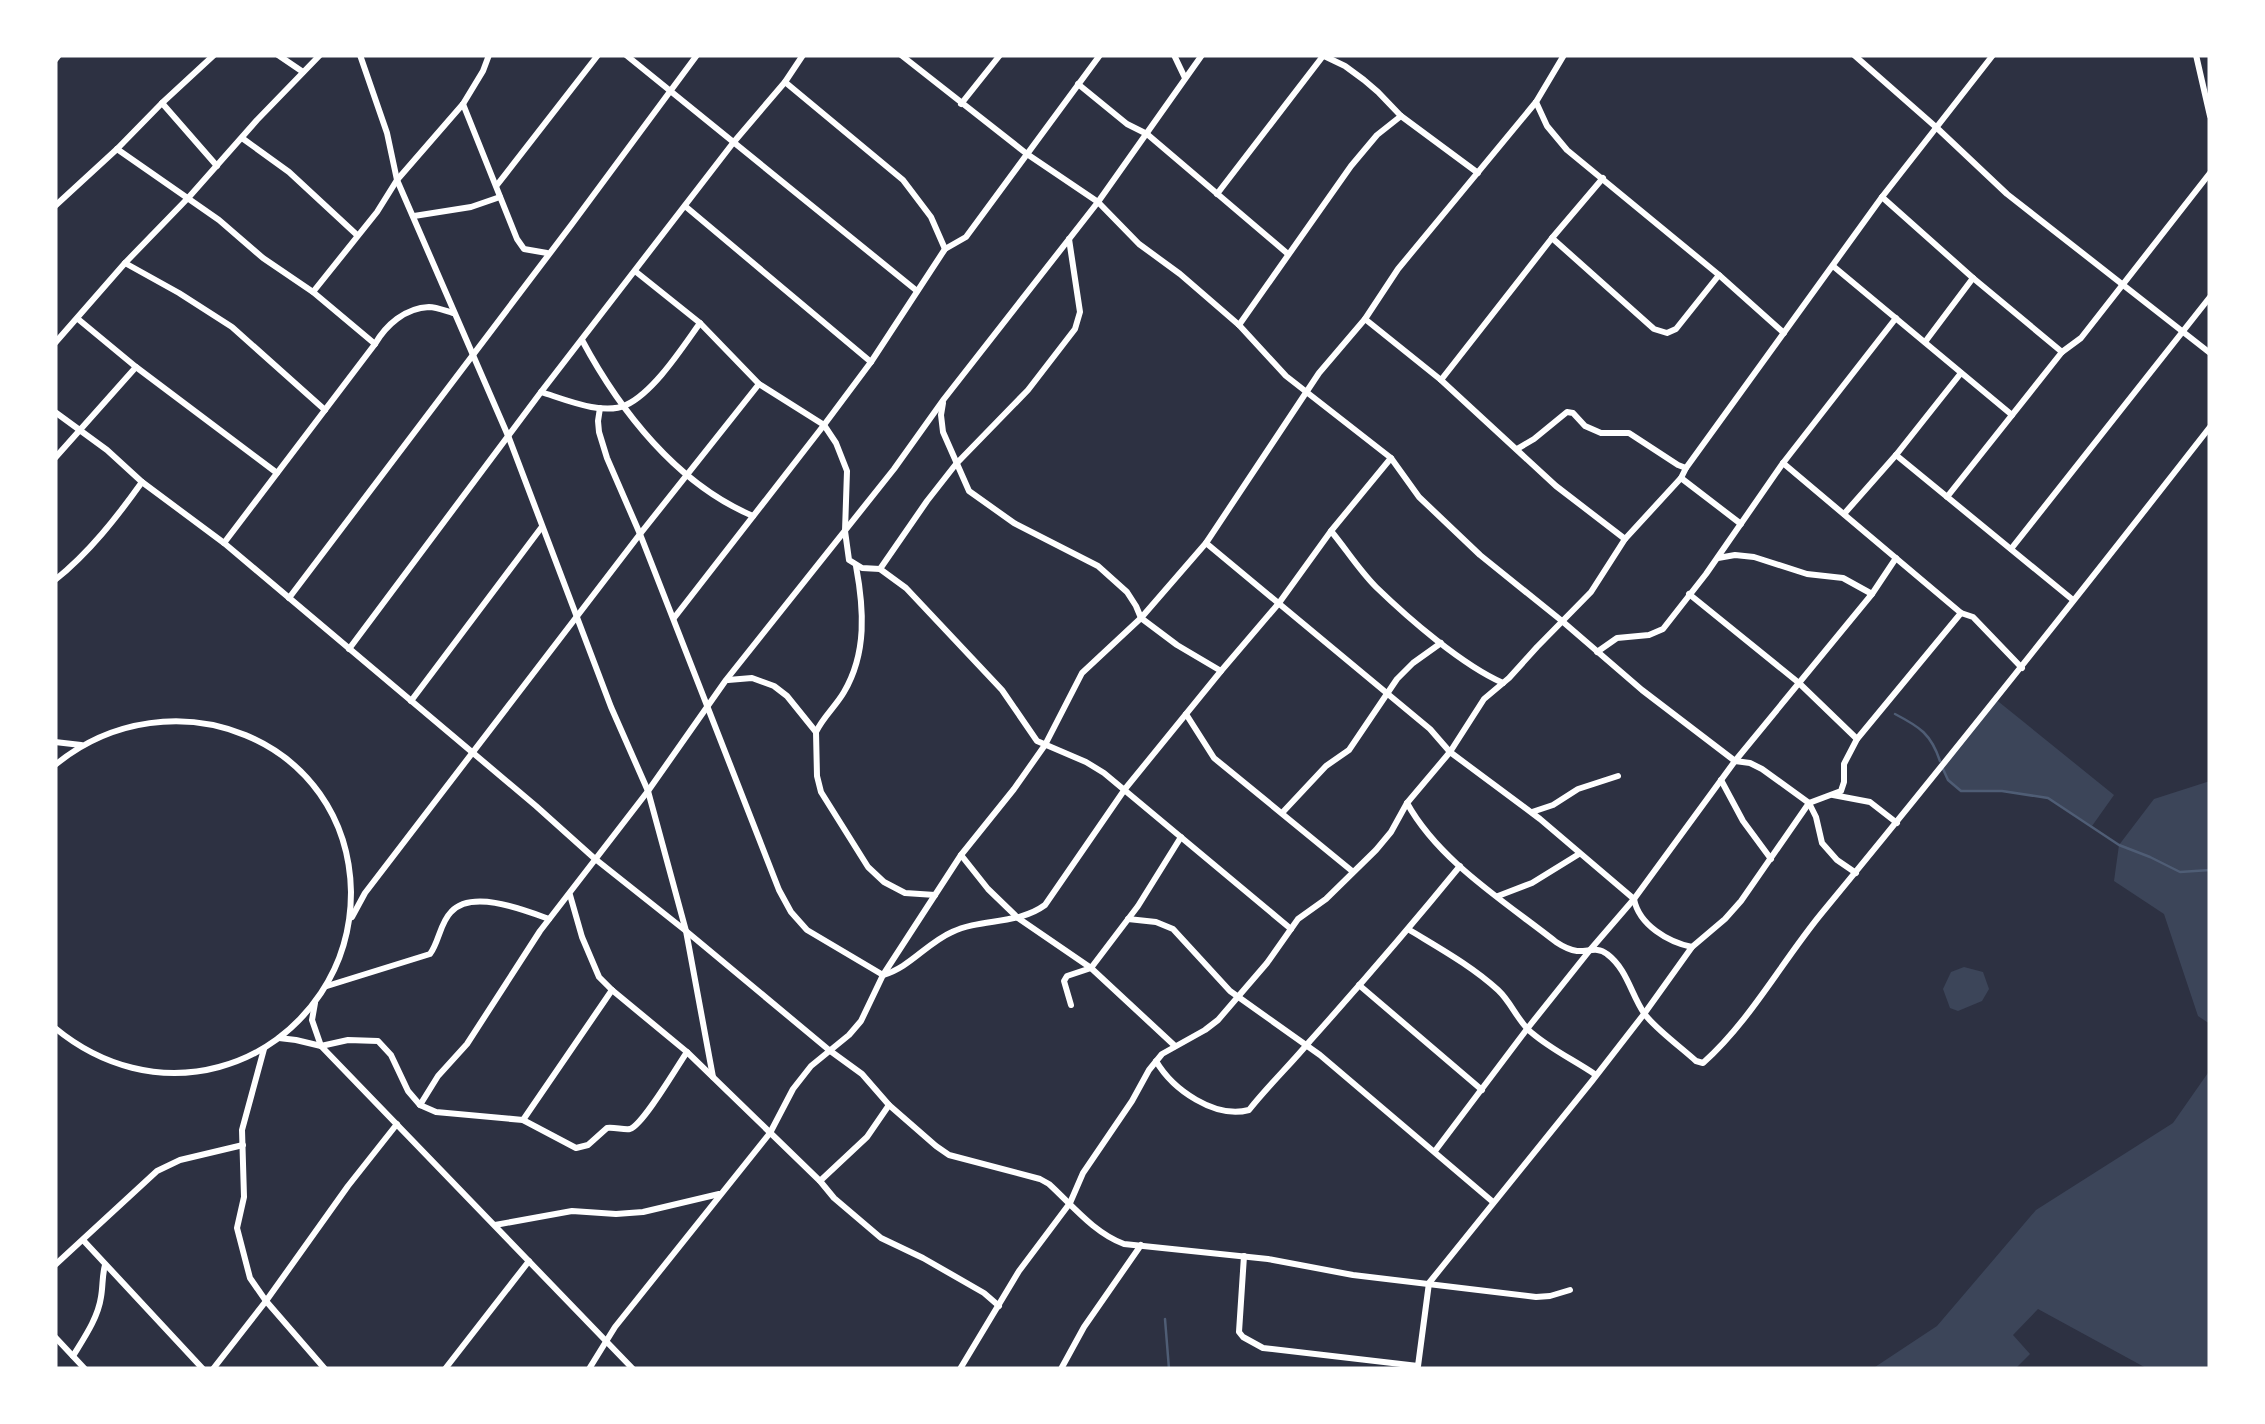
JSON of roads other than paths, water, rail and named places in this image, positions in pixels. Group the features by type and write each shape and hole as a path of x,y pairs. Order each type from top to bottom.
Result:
{"street":[{"path":"55,206 214,55"},
{"path":"278,55 302,72"},
{"path":"55,343 320,55"},
{"path":"360,55 387,133 397,180 474,354 648,791 686,931 713,1077"},
{"path":"313,292 377,212 397,180 463,104 489,55"},
{"path":"496,186 598,55"},
{"path":"626,55 917,291"},
{"path":"289,598 697,55"},
{"path":"348,648 803,55"},
{"path":"902,55 1027,154 1098,202 1139,244 1239,325 1306,394 1390,458 1420,497 1480,555 1642,690 1736,761 1762,769 1808,803 1822,843 1856,873"},
{"path":"961,104 1000,55"},
{"path":"674,619 871,362 945,250 966,238 1100,55"},
{"path":"1174,55 1186,79"},
{"path":"420,1105 438,1076 467,1044 549,919 648,791 726,680 1098,202 1202,55"},
{"path":"1217,194 1323,55 1364,80 1401,116 1478,173"},
{"path":"590,1369 615,1327 770,1133 811,1066 849,1036 861,1021 883,975 934,895 1045,745 1082,673 1141,618 1206,543 1318,372 1365,319 1398,269 1536,102 1564,55"},
{"path":"1854,55 2007,194 2210,353"},
{"path":"960,1369 1020,1272 1070,1203 1084,1173 1156,1061 1205,1030 1238,998 1298,919 1326,899 1376,850 1407,803 1450,752 1484,699 1591,592 1625,539 1681,478 1882,198 1991,58 1981,55"},
{"path":"2196,55 2210,116"},
{"path":"785,82 903,180 932,217 945,250"},
{"path":"1078,84 1127,124 1147,134 1288,254"},
{"path":"162,102 217,166"},
{"path":"1536,102 1547,126 1567,150 1784,334"},
{"path":"463,104 522,247 548,253"},
{"path":"1239,325 1350,166 1377,134 1401,116"},
{"path":"242,138 288,172 358,235"},
{"path":"117,149 189,197 376,344"},
{"path":"1947,497 2062,352 2081,338 2210,172"},
{"path":"1440,380 1603,178"},
{"path":"414,216 500,198"},
{"path":"1882,198 2062,352"},
{"path":"685,206 871,362"},
{"path":"1552,238 1654,329 1667,333 1676,329 1719,275"},
{"path":"880,569 956,464 1028,390 1074,329 1080,312 1069,239"},
{"path":"125,263 232,326 324,410"},
{"path":"1833,266 2012,415"},
{"path":"635,271 700,324 758,384 824,425 847,471 845,531 849,560 880,569 906,588 1014,704 1037,741 1086,762 1125,789 1291,929"},
{"path":"1925,342 1972,278"},
{"path":"2011,549 2210,298"},
{"path":"224,544 386,327 402,316 429,307 455,313"},
{"path":"1597,652 1618,638 1649,635 1663,629 1783,463 1896,318"},
{"path":"78,319 277,473"},
{"path":"1365,319 1440,380 1556,486 1625,539"},
{"path":"542,392 600,408 624,406 664,372 700,324"},
{"path":"582,340 603,380 652,441 710,494 752,516"},
{"path":"55,458 136,367"},
{"path":"1844,514 1962,373"},
{"path":"349,922 366,893 472,753 758,384"},
{"path":"944,399 943,432 969,491 1014,523 1111,575 1141,618 1220,671"},
{"path":"600,408 599,432 606,458 674,619 766,858 792,912 806,930 883,975 897,970 954,930 1018,918 1036,912 1051,898 1125,789 1280,603 1331,530 1390,458"},
{"path":"55,412 224,544 594,858 862,1074 890,1105 949,1156 1049,1184 1095,1227 1124,1244 1244,1256 1353,1275 1536,1297 1570,1290"},
{"path":"1517,448 1567,412 1600,433 1629,433 1686,468"},
{"path":"1407,803 1423,830 1460,866 1566,948 1601,950 1616,962 1644,1014 1696,1060 1706,1062 1744,1019 1792,950 2022,668 2210,427"},
{"path":"1896,455 2072,600"},
{"path":"1783,463 1973,618 2022,668"},
{"path":"1681,478 1741,524"},
{"path":"55,580 79,560 142,482"},
{"path":"411,701 541,528"},
{"path":"1331,530 1375,586 1440,643 1503,683"},
{"path":"1206,543 1387,692 1450,752 1531,812 1634,900 1639,916 1648,924 1679,944 1692,947"},
{"path":"1716,558 1754,557 1807,574 1843,578 1872,594"},
{"path":"1435,1151 1527,1029 1634,900 1721,780 1872,594 1896,558"},
{"path":"816,732 846,689 861,653 856,565"},
{"path":"1689,594 1799,683 1858,738"},
{"path":"1832,795 1844,786 1844,764 1858,738 1961,612"},
{"path":"1282,812 1326,766 1349,750 1387,692 1413,663 1440,643"},
{"path":"726,680 752,678 774,686 802,712 816,732 817,776 822,792 868,867 884,882 905,893 934,895"},
{"path":"1186,714 1214,758 1352,871"},
{"path":"55,765 82,745 130,725 182,720 234,730 279,754 316,791 340,837 350,888 349,922 340,956 325,987 316,1002 264,1048 216,1068 164,1073 130,1068 97,1056 55,1028"},
{"path":"55,742 82,745"},
{"path":"1531,812 1553,806 1578,789 1618,776"},
{"path":"1721,780 1771,859"},
{"path":"1244,1256 1239,1332 1243,1338 1263,1348 1418,1366 1429,1283 1644,1014 1692,947 1734,910 1808,803 1832,795 1870,802 1897,823"},
{"path":"1071,1005 1064,981 1067,976 1091,968 1181,837"},
{"path":"1498,896 1524,887 1579,854"},
{"path":"961,855 1018,918 1091,968 1175,1046"},
{"path":"1156,1061 1186,1093 1219,1110 1249,1110 1460,866"},
{"path":"570,894 599,977 612,990 687,1052 834,1198 881,1238 984,1293 999,1306"},
{"path":"325,987 430,954 451,911 466,903 504,905 549,919"},
{"path":"1128,919 1156,922 1173,929 1238,998 1306,1046 1493,1202"},
{"path":"1408,929 1500,992 1527,1029 1596,1075"},
{"path":"1359,985 1482,1090"},
{"path":"524,1120 612,990"},
{"path":"316,1002 312,1020 321,1046 633,1369"},
{"path":"279,1038 321,1046 348,1040 378,1040 391,1054 408,1091 420,1105 436,1112 524,1120 576,1148 588,1146 606,1128 635,1126 687,1052"},
{"path":"264,1048 242,1130 244,1197 238,1228 250,1278 324,1368"},
{"path":"820,1181 867,1137 890,1105"},
{"path":"214,1369 396,1124"},
{"path":"55,1265 157,1171 180,1160 242,1145"},
{"path":"494,1225 572,1211 643,1212 720,1193"},
{"path":"83,1240 203,1369"},
{"path":"1061,1369 1084,1327 1141,1245"},
{"path":"445,1369 528,1261"},
{"path":"73,1356 97,1311 105,1264"},
{"path":"55,1336 85,1369"}],"waterway":[{"path":"1895,714 1924,732 1940,761"},
{"path":"1943,769 1948,780 1961,791 2002,791 2048,798 2119,845 2180,872 2210,870"},
{"path":"1165,1319 1169,1369"}]}
